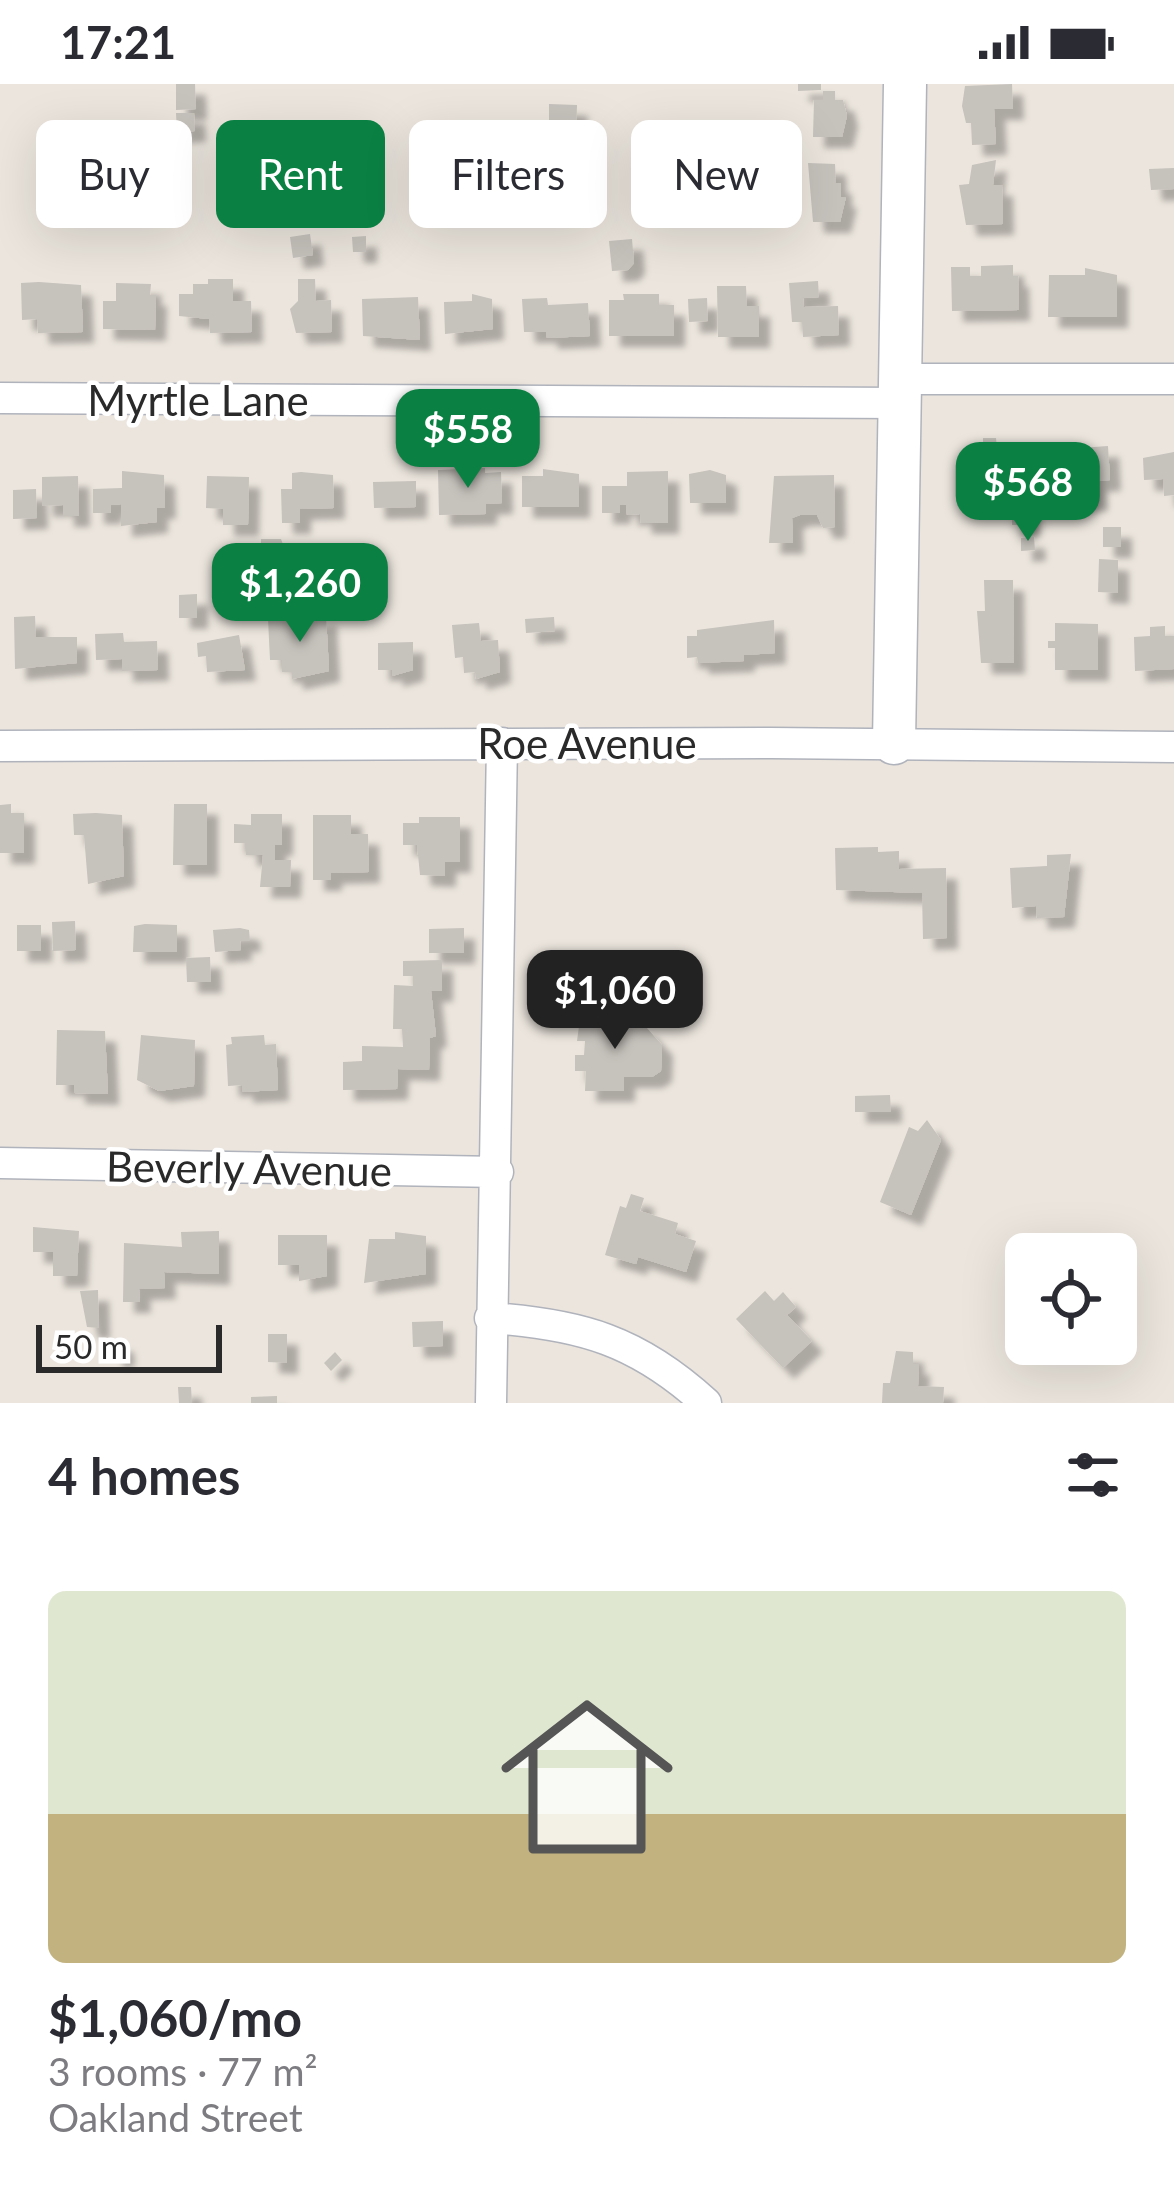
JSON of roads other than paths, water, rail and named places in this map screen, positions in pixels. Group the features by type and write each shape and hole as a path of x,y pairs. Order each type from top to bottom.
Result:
{"street":[{"path":"893,743 904,84"},
{"name":"Myrtle Lane","path":"0,398 901,391 1174,380"},
{"path":"491,1403 502,742"},
{"name":"Roe Avenue","path":"0,746 502,742 1174,747"},
{"name":"Beverly Avenue","path":"0,1163 498,1172"},
{"path":"490,1318 553,1322 616,1343 661,1362 706,1403"}]}
